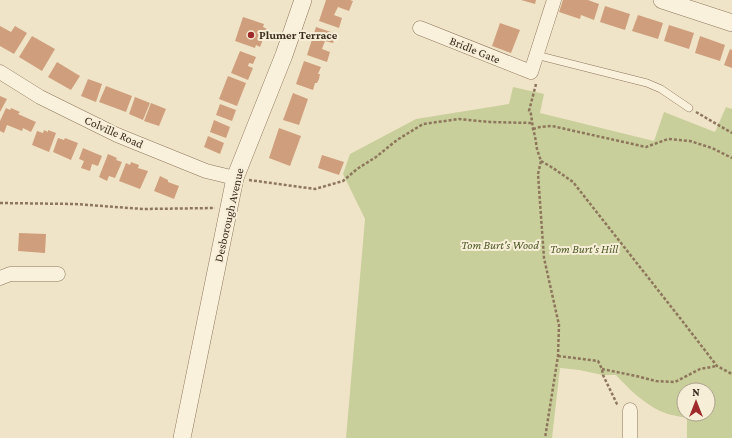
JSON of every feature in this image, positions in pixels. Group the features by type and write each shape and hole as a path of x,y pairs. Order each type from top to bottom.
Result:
{"street":[{"name":"Desborough Avenue","path":"182,438 235,178 284,55 303,0"},
{"path":"531,72 554,0"},
{"path":"662,0 732,24"},
{"name":"Bridle Gate","path":"420,28 531,72"},
{"name":"Colville Road","path":"0,72 40,97 117,135 206,171 235,178"},
{"path":"0,278 10,274 58,274"},
{"path":"630,410 630,438"}],"lane":[{"path":"536,55 647,83 661,89 689,108"}],"path":[{"path":"531,72 538,76 529,111 531,114 537,150 541,161 538,174 544,258 559,325 558,356 545,438"},
{"path":"689,108 732,133"},
{"path":"235,178 315,188 343,181 397,140 423,124 459,119 490,122 532,123"},
{"path":"533,128 540,126 552,126 646,148 668,139 690,141 712,148 732,158"},
{"path":"541,161 573,182 716,366 732,374"},
{"path":"0,203 75,204 143,209 229,207"},
{"path":"558,356 598,361 617,404 630,410"},
{"path":"602,369 656,381 675,382 700,369 716,366"}],"green space":[{"name":"Tom Burt's Wood","path":"513,87 544,94 540,113 654,141 664,112 715,132 726,107 732,109 732,438 687,438 687,422 716,422 716,382 676,382 676,416 666,414 647,404 616,375 603,375 560,368 552,438 346,438 365,219 343,174 350,154 416,119 509,104"}],"building":[{"path":"326,0 353,1 349,11 338,7 334,15 342,18 339,28 319,21"},
{"path":"521,0 536,0 535,4"},
{"path":"563,0 588,0 599,4 594,20 581,15 580,19 559,12"},
{"path":"605,6 630,14 625,30 600,22"},
{"path":"638,15 663,23 658,39 632,31"},
{"name":"Plumer Terrace","path":"243,17 264,24 263,27 267,29 260,47 256,45 255,48 235,41"},
{"path":"500,23 520,30 511,53 492,46"},
{"path":"669,25 694,33 689,49 664,41"},
{"path":"0,26 11,32 15,26 27,33 14,54 0,46"},
{"path":"316,27 337,34 333,43 325,41 322,49 330,52 327,62 307,55"},
{"path":"32,36 55,49 42,71 19,57"},
{"path":"700,36 725,45 720,61 695,53"},
{"path":"730,49 732,50 732,68 724,65"},
{"path":"240,51 256,57 253,64 249,63 248,66 253,68 248,80 231,73"},
{"path":"304,61 321,67 318,74 320,74 319,79 317,83 315,83 313,90 296,84"},
{"path":"57,62 80,76 71,90 48,77"},
{"path":"228,76 246,83 237,106 219,99"},
{"path":"88,79 102,84 96,102 81,96"},
{"path":"106,86 132,96 126,112 99,102"},
{"path":"293,93 308,99 299,125 283,120"},
{"path":"0,96 7,99 0,112"},
{"path":"135,97 150,103 143,120 129,114"},
{"path":"151,103 166,109 159,126 144,121"},
{"path":"220,104 236,110 232,121 216,115"},
{"path":"6,108 10,110 11,108 20,112 18,114 36,122 31,132 23,128 22,131 7,125 4,133 0,131 0,121"},
{"path":"214,120 230,127 226,138 210,132"},
{"path":"279,128 301,136 290,166 269,158"},
{"path":"44,130 56,133 49,152 32,145 37,131 43,133"},
{"path":"208,136 224,143 220,154 204,147"},
{"path":"58,138 64,140 65,138 78,143 71,160 53,152"},
{"path":"83,148 102,156 98,166 92,164 90,171 81,168 84,161 79,159"},
{"path":"108,154 117,158 116,160 122,162 115,178 109,176 107,181 99,177"},
{"path":"322,155 344,162 339,175 318,168"},
{"path":"131,162 139,165 138,168 148,171 140,189 119,181 126,163 130,165"},
{"path":"160,176 168,180 168,182 179,186 174,199 154,191"},
{"path":"19,233 46,234 45,253 18,251"}],"place":[{"name":"Plumer Terrace","path":"251,35"}],"park label":[{"name":"Tom Burt's Hill","path":"584,249"}]}
